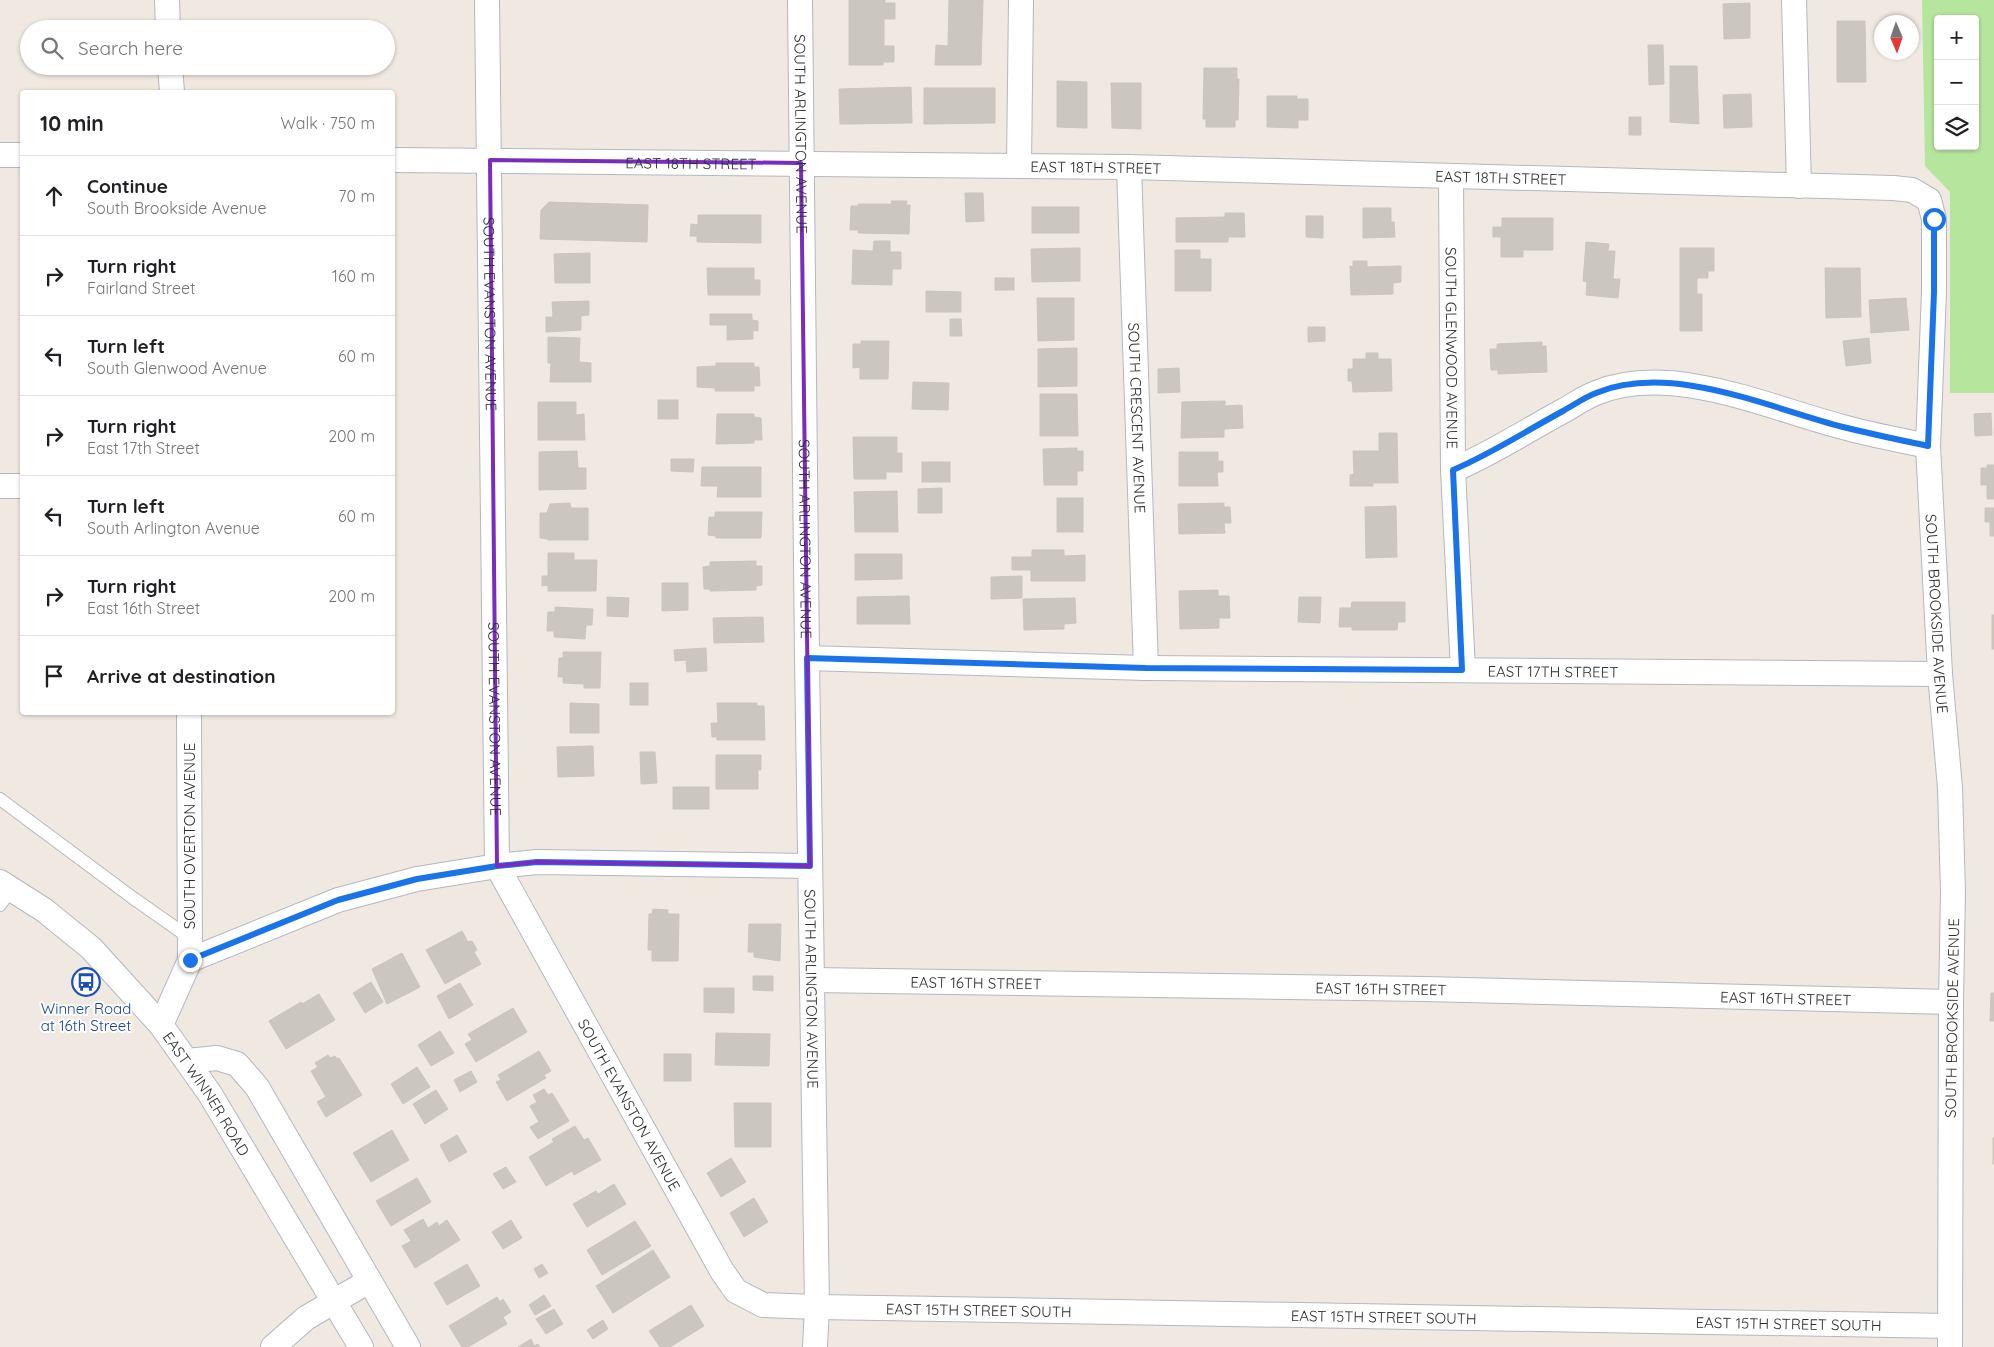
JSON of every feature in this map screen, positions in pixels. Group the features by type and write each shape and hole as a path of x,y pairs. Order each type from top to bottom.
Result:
{"street":[{"path":"167,0 168,20"},
{"name":"SOUTH EVANSTON AVENUE","path":"488,0 497,866 717,1262 736,1291 763,1305 817,1307"},
{"name":"SOUTH ARLINGTON AVENUE","path":"800,0 807,658 817,1307 815,1347"},
{"path":"1019,166 1021,0"},
{"path":"1794,0 1799,186"},
{"path":"171,75 172,90"},
{"path":"0,155 20,155"},
{"name":"EAST 18TH STREET","path":"395,160 1129,167 1799,186"},
{"name":"SOUTH CRESCENT AVENUE","path":"1129,167 1146,668"},
{"name":"SOUTH GLENWOOD AVENUE","path":"1451,177 1453,470 1462,670"},
{"name":"SOUTH BROOKSIDE AVENUE","path":"1799,186 1912,190 1929,200 1934,219 1934,292 1928,446 1940,674 1951,798 1954,892 1951,1002 1950,1337"},
{"path":"1453,470 1477,460 1596,392 1631,384 1665,382 1700,387 1761,402 1843,427 1928,446"},
{"path":"0,486 20,486"},
{"name":"EAST 17TH STREET","path":"807,658 1146,668 1940,674"},
{"name":"SOUTH OVERTON AVENUE","path":"189,715 190,949"},
{"path":"160,1025 190,949 338,900 417,879 497,866 537,862 810,866"},
{"name":"EAST WINNER ROAD","path":"4,892 44,910 91,948 160,1025 210,1094 361,1347"},
{"name":"EAST 16TH STREET","path":"812,980 1426,989 1951,1002"},
{"path":"187,1061 217,1058 237,1064 252,1081 408,1347"},
{"path":"273,1347 306,1318 370,1281"},
{"name":"EAST 15TH STREET SOUTH","path":"817,1307 1950,1337"}],"lane":[{"path":"0,799 133,898 190,949"}],"highlighted area":[{"path":"490,160 801,163 810,866 537,862 497,866"}],"green space":[{"path":"1922,0 1994,0 1994,393 1950,393 1950,192 1925,166"}],"building":[{"path":"849,0 885,0 885,3 895,3 895,19 884,19 884,46 894,46 894,62 883,62 883,65 849,65"},
{"path":"949,0 983,0 981,65 935,65 936,45 948,46"},
{"path":"1750,3 1750,38 1724,39 1723,4"},
{"path":"1837,21 1865,21 1866,82 1837,82"},
{"path":"1648,45 1663,45 1664,84 1649,85"},
{"path":"1670,66 1697,66 1699,124 1670,122"},
{"path":"1204,68 1237,68 1237,79 1239,79 1238,120 1235,120 1235,127 1206,127 1206,119 1203,119"},
{"path":"1057,81 1087,82 1087,128 1057,127"},
{"path":"1111,83 1141,83 1141,129 1112,128"},
{"path":"911,87 912,123 840,124 839,89"},
{"path":"924,88 995,88 995,123 924,124"},
{"path":"1751,94 1752,127 1724,128 1723,95"},
{"path":"1267,96 1297,96 1297,99 1308,99 1308,120 1298,120 1298,128 1267,127"},
{"path":"1629,117 1641,117 1641,135 1629,135"},
{"path":"965,193 983,193 984,221 966,222"},
{"path":"891,201 907,201 906,205 910,205 909,234 858,233 858,230 850,230 851,206 858,206 858,204 892,204"},
{"path":"549,202 648,205 647,242 540,239 541,210"},
{"path":"1032,207 1079,207 1079,233 1032,233"},
{"path":"1363,208 1391,208 1391,222 1394,222 1395,237 1363,238"},
{"path":"1225,213 1244,213 1245,237 1228,237 1228,242 1176,242 1176,218 1225,217"},
{"path":"698,215 761,215 761,243 697,242 697,236 690,236 691,224 698,225"},
{"path":"1306,216 1323,216 1323,238 1306,237"},
{"path":"1502,218 1553,218 1553,250 1523,250 1523,257 1501,257 1501,237 1493,237 1493,227 1502,227"},
{"path":"874,241 890,241 890,252 901,252 901,269 892,269 892,285 852,284 853,250 873,251"},
{"path":"1586,242 1609,244 1608,251 1615,251 1613,279 1620,279 1618,298 1586,295 1587,282 1583,281"},
{"path":"1080,248 1080,281 1032,282 1031,249"},
{"path":"1680,248 1714,248 1714,271 1708,271 1708,278 1697,278 1697,294 1702,294 1702,331 1680,331"},
{"path":"1175,250 1200,250 1200,259 1211,259 1211,291 1175,291"},
{"path":"590,253 590,283 555,283 554,254"},
{"path":"1353,261 1367,261 1367,267 1401,266 1401,282 1393,283 1393,294 1351,295 1350,266 1353,267"},
{"path":"707,268 754,268 754,280 760,280 760,295 708,295"},
{"path":"1825,268 1860,268 1861,317 1826,318"},
{"path":"995,278 1014,278 1014,290 995,290"},
{"path":"926,291 961,292 961,312 926,312"},
{"path":"1037,298 1074,298 1074,340 1038,341"},
{"path":"1906,298 1909,330 1871,333 1869,300"},
{"path":"589,301 589,315 581,316 581,330 546,332 546,317 553,317 552,302"},
{"path":"710,314 752,314 752,320 758,321 758,331 753,330 753,339 727,340 727,325 710,325"},
{"path":"950,319 961,319 962,336 950,336"},
{"path":"1308,327 1325,327 1325,341 1308,342"},
{"path":"548,337 580,338 579,362 591,363 591,382 550,382 551,363 548,363"},
{"path":"1869,338 1871,363 1846,366 1843,341"},
{"path":"861,341 889,341 888,379 860,379 860,367 853,368 853,344 861,344"},
{"path":"1542,342 1542,346 1546,346 1547,372 1498,374 1498,370 1491,370 1490,349 1497,349 1497,344"},
{"path":"1077,348 1077,386 1038,387 1038,349"},
{"path":"1366,353 1378,353 1378,359 1391,359 1392,391 1353,392 1352,381 1348,381 1348,369 1353,369 1353,359 1366,359"},
{"path":"716,363 754,363 754,367 759,367 760,386 754,386 754,391 715,391 715,388 697,387 697,367 716,366"},
{"path":"1179,368 1180,392 1158,393 1158,369"},
{"path":"913,382 949,383 948,410 912,409"},
{"path":"1040,394 1077,394 1078,436 1040,436"},
{"path":"658,400 678,400 678,419 658,419"},
{"path":"1225,401 1225,406 1242,405 1243,428 1224,429 1224,437 1181,438 1182,402"},
{"path":"538,402 576,402 576,415 584,414 585,440 538,440"},
{"path":"1991,413 1992,435 1975,436 1974,414"},
{"path":"717,414 754,414 754,417 761,418 762,440 754,440 754,443 716,444"},
{"path":"1379,433 1397,433 1398,483 1373,483 1373,486 1350,486 1350,475 1354,474 1353,451 1379,451"},
{"path":"853,437 897,437 897,453 902,453 902,472 886,472 886,479 854,479"},
{"path":"1077,448 1077,451 1083,451 1083,471 1077,471 1077,485 1044,485 1043,449"},
{"path":"577,451 578,468 586,468 586,489 539,490 539,452"},
{"path":"1179,452 1218,452 1218,461 1223,461 1223,472 1217,472 1218,486 1179,486"},
{"path":"671,459 694,459 693,472 671,471"},
{"path":"922,462 950,462 950,482 922,482"},
{"path":"1987,465 1994,465 1994,499 1987,499 1987,485 1981,485 1981,468 1987,468"},
{"path":"702,467 761,467 761,497 717,497 718,486 701,486"},
{"path":"942,488 942,513 918,513 918,489"},
{"path":"897,491 898,532 855,532 854,492"},
{"path":"1057,498 1083,498 1083,532 1057,532"},
{"path":"570,503 571,508 588,508 588,540 548,540 540,538 540,513 547,513 550,504"},
{"path":"1224,503 1224,507 1230,507 1231,523 1224,523 1225,533 1179,534 1178,504"},
{"path":"1396,506 1397,557 1366,558 1365,507"},
{"path":"1985,508 1994,508 1994,536 1990,536 1990,522 1985,522"},
{"path":"715,512 762,512 761,538 716,538 716,536 708,535 709,517 715,517"},
{"path":"1032,550 1064,550 1064,556 1085,555 1085,581 1031,581 1031,570 1012,570 1012,557 1032,557"},
{"path":"548,553 574,553 574,560 597,560 596,591 548,591 548,585 542,586 542,576 548,576"},
{"path":"855,554 902,554 902,579 855,580"},
{"path":"756,561 756,566 762,566 762,585 756,586 756,590 710,591 710,589 704,589 703,567 710,566 710,562"},
{"path":"1022,576 1022,598 991,599 991,577"},
{"path":"662,583 688,583 688,610 662,611"},
{"path":"1218,590 1218,596 1229,596 1230,618 1219,618 1219,628 1180,629 1179,591"},
{"path":"909,596 910,624 857,624 857,597"},
{"path":"607,597 629,598 628,617 607,616"},
{"path":"1299,597 1321,597 1320,623 1298,622"},
{"path":"1075,598 1076,623 1064,624 1064,629 1024,630 1023,599"},
{"path":"1352,602 1405,602 1405,622 1398,622 1397,630 1352,630 1352,627 1339,627 1340,608 1351,608"},
{"path":"555,607 593,609 592,625 586,625 585,639 554,637 554,631 547,631 548,612 555,612"},
{"path":"1992,615 1994,615 1994,649 1992,649"},
{"path":"763,617 764,642 714,643 713,618"},
{"path":"706,648 707,671 687,672 686,660 675,661 674,650"},
{"path":"563,652 601,652 600,688 584,688 584,684 563,683 563,677 558,677 559,658 563,658"},
{"path":"630,683 648,683 648,705 630,705"},
{"path":"570,703 599,704 599,733 570,733"},
{"path":"717,703 757,703 757,706 764,706 765,740 717,740 717,737 712,737 711,723 718,723"},
{"path":"593,746 594,776 558,777 557,747"},
{"path":"640,752 655,752 657,783 641,784"},
{"path":"716,755 761,755 761,770 758,770 758,789 716,789"},
{"path":"673,787 709,787 709,809 673,809"},
{"path":"653,909 668,910 668,914 679,914 678,961 652,961 652,950 648,950 649,914 652,914"},
{"path":"749,924 781,924 780,961 754,957 754,952 748,952"},
{"path":"462,931 468,942 472,941 477,950 474,952 481,964 445,984 426,950"},
{"path":"402,953 420,987 387,1004 372,969"},
{"path":"753,976 773,976 773,991 753,990"},
{"path":"371,982 383,1002 365,1013 353,993"},
{"path":"460,983 473,1005 449,1019 437,996"},
{"path":"704,988 734,988 734,1013 704,1012"},
{"path":"1991,993 1994,993 1994,1021 1990,1021"},
{"path":"319,994 335,1020 286,1049 269,1021 301,1002 302,1004"},
{"path":"513,1008 527,1032 476,1062 465,1044 472,1040 468,1034"},
{"path":"440,1031 454,1053 431,1066 418,1045"},
{"path":"716,1033 770,1034 769,1066 715,1065"},
{"path":"539,1051 551,1071 544,1075 546,1078 507,1101 496,1082 501,1080 498,1075"},
{"path":"664,1054 691,1054 691,1081 664,1081"},
{"path":"328,1055 330,1058 335,1056 337,1059 339,1058 362,1095 326,1117 317,1102 326,1097 311,1071 318,1067 315,1063"},
{"path":"417,1067 430,1087 403,1104 391,1084"},
{"path":"471,1071 477,1082 460,1092 454,1080"},
{"path":"544,1089 548,1095 552,1093 569,1121 538,1139 530,1127 539,1122 530,1106 537,1102 533,1095"},
{"path":"436,1090 448,1109 425,1124 413,1104"},
{"path":"734,1103 771,1103 771,1147 735,1147"},
{"path":"575,1126 584,1140 588,1138 601,1160 574,1175 572,1171 546,1186 529,1157 554,1142 552,1139"},
{"path":"392,1130 409,1160 371,1182 353,1153"},
{"path":"457,1135 467,1152 449,1162 440,1145"},
{"path":"1994,1138 1994,1164 1993,1164"},
{"path":"731,1158 746,1182 721,1197 707,1173"},
{"path":"506,1167 516,1182 503,1189 493,1174"},
{"path":"417,1178 431,1202 391,1226 376,1201"},
{"path":"614,1184 626,1204 587,1227 573,1204 596,1191 598,1194"},
{"path":"754,1198 768,1222 744,1237 730,1213"},
{"path":"423,1219 428,1228 437,1222 439,1226 447,1220 460,1240 415,1268 402,1246 411,1241 404,1230"},
{"path":"511,1220 522,1238 503,1249 492,1232"},
{"path":"635,1221 651,1246 602,1275 587,1250"},
{"path":"653,1250 670,1277 613,1313 596,1286"},
{"path":"467,1264 480,1286 447,1305 434,1283"},
{"path":"542,1264 548,1273 539,1278 534,1269"},
{"path":"544,1295 551,1306 535,1315 529,1305"},
{"path":"497,1297 500,1302 503,1299 511,1312 503,1317 507,1324 468,1347 462,1347 449,1326"},
{"path":"691,1305 704,1326 670,1347 660,1347 649,1331"},
{"path":"554,1309 563,1324 546,1334 536,1319"},
{"path":"603,1320 608,1329 593,1339 587,1330"},
{"path":"531,1339 534,1346 538,1344 540,1347 518,1347"}],"place":[{"name":"Winner Road at 16th Street","path":"86,982"}],"route":[{"path":"190,960 338,900 417,879 497,866 537,862 810,866 807,658 1146,668 1462,670 1453,470 1477,460 1596,392 1631,384 1665,382 1700,387 1761,402 1843,427 1928,446 1934,292 1934,219"}]}
